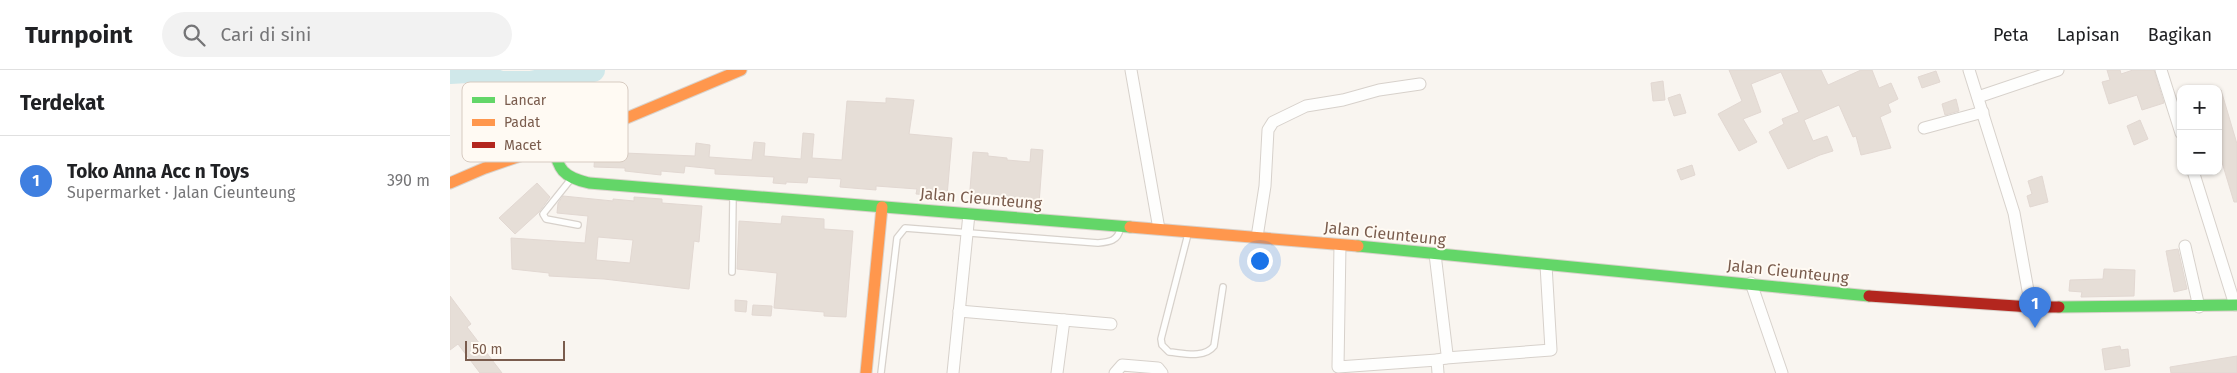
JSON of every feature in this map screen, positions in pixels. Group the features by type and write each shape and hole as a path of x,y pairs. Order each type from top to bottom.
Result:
{"street":[{"path":"628,117 741,70"},
{"path":"1131,70 1159,229"},
{"path":"1969,70 2020,236 2031,307"},
{"path":"1978,97 2058,70"},
{"path":"2161,70 2180,130"},
{"path":"1258,237 1265,186 1268,130 1273,122 1306,106 1343,100 1379,90 1420,84"},
{"path":"1924,128 1982,112"},
{"path":"450,183 505,162"},
{"path":"556,162 562,173 571,179"},
{"path":"2194,175 2236,305"},
{"name":"Jalan Cieunteung","path":"571,179 589,183 1258,237 1751,283 1826,292 2031,307 2199,307 2236,305"},
{"path":"866,373 882,206"},
{"path":"953,373 969,214"},
{"path":"1340,245 1338,367 1551,350 1546,265"},
{"path":"2185,246 2199,307"},
{"path":"1435,254 1441,359 1438,373"},
{"path":"1751,283 1782,373"},
{"path":"959,311 1111,324"},
{"path":"1057,373 1064,320"},
{"path":"1115,373 1122,365 1158,368 1162,373"}],"lane":[{"path":"571,179 543,214 546,219 578,225"},
{"path":"732,272 734,195"},
{"path":"881,373 895,256 900,232 911,227 1098,243 1115,239 1119,235 1120,226"},
{"path":"1188,232 1161,339 1162,345 1169,352 1205,354 1211,350 1214,346 1223,287"}],"building":[{"path":"1729,70 1821,70 1828,85 1861,70 1872,70 1879,88 1891,83 1898,99 1888,104 1891,112 1880,117 1891,148 1861,155 1856,136 1853,137 1839,105 1804,120 1813,141 1827,136 1833,151 1788,169 1769,132 1784,124 1782,119 1799,112 1781,72 1751,84 1761,112 1743,119 1757,142 1739,151 1718,114 1742,101"},
{"path":"2107,70 2120,70 2121,74 2133,70 2154,70 2164,103 2142,110 2137,95 2109,104 2102,82 2110,80"},
{"path":"1936,71 1940,82 1922,88 1918,77"},
{"path":"1663,81 1665,100 1653,101 1651,83"},
{"path":"2222,93 2237,144 2237,202 2234,202 2222,162"},
{"path":"1680,94 1686,113 1674,116 1668,98"},
{"path":"886,98 914,100 909,134 952,138 947,196 916,194 917,189 876,186 876,190 840,187 841,179 808,177 807,183 773,183 774,177 715,174 715,169 685,166 684,173 661,171 661,175 625,171 625,168 594,167 594,162 628,162 628,153 695,156 696,143 710,145 709,157 752,160 754,142 765,143 764,156 801,159 803,133 814,134 812,158 842,160 847,101 886,103"},
{"path":"1956,99 1959,111 1945,115 1942,104"},
{"path":"2140,120 2148,139 2134,145 2127,126"},
{"path":"1031,149 1043,150 1039,204 1004,201 1003,205 969,202 973,152 988,153 988,156 1007,158 1007,160 1030,162"},
{"path":"1692,165 1695,175 1681,180 1677,170"},
{"path":"2042,176 2048,202 2030,207 2027,196 2032,194 2028,181"},
{"path":"537,183 550,197 539,212 515,234 499,218"},
{"path":"563,196 613,201 613,199 634,201 634,197 662,199 662,203 702,206 699,242 694,241 689,289 604,279 549,276 549,273 512,269 511,238 585,243 588,216 557,213 558,203","holes":["598,237 633,240 630,263 596,260"]},
{"path":"782,216 824,219 824,229 853,231 846,317 824,316 824,312 774,308 777,273 737,269 739,221 781,224"},
{"path":"2178,249 2187,289 2174,292 2166,251"},
{"path":"2104,269 2135,270 2134,296 2081,297 2082,292 2069,291 2070,280 2103,279"},
{"path":"450,296 471,324 467,327 502,373 480,373 458,344 450,350"},
{"path":"735,300 747,301 746,312 735,311"},
{"path":"753,305 772,306 771,316 752,315"},
{"path":"2120,346 2121,350 2128,349 2130,366 2105,370 2102,349"},
{"path":"2237,356 2237,373 2171,373 2170,367"}],"waterway":[{"path":"536,82 593,70"},
{"path":"450,72 468,71 498,82"}],"traffic: fast":[{"path":"558,162 563,171 568,175 589,183 1130,227"},
{"path":"1358,246 1869,296"},
{"path":"2059,307 2237,305"}],"traffic: slow":[{"path":"628,117 741,70"},
{"path":"450,183 502,162"},
{"path":"866,373 882,207"},
{"path":"1130,227 1358,246"}],"traffic: jam":[{"path":"1869,296 2031,307 2059,307"}],"place":[{"name":"Toko Anna Acc n Toys","path":"2035,328"}]}
